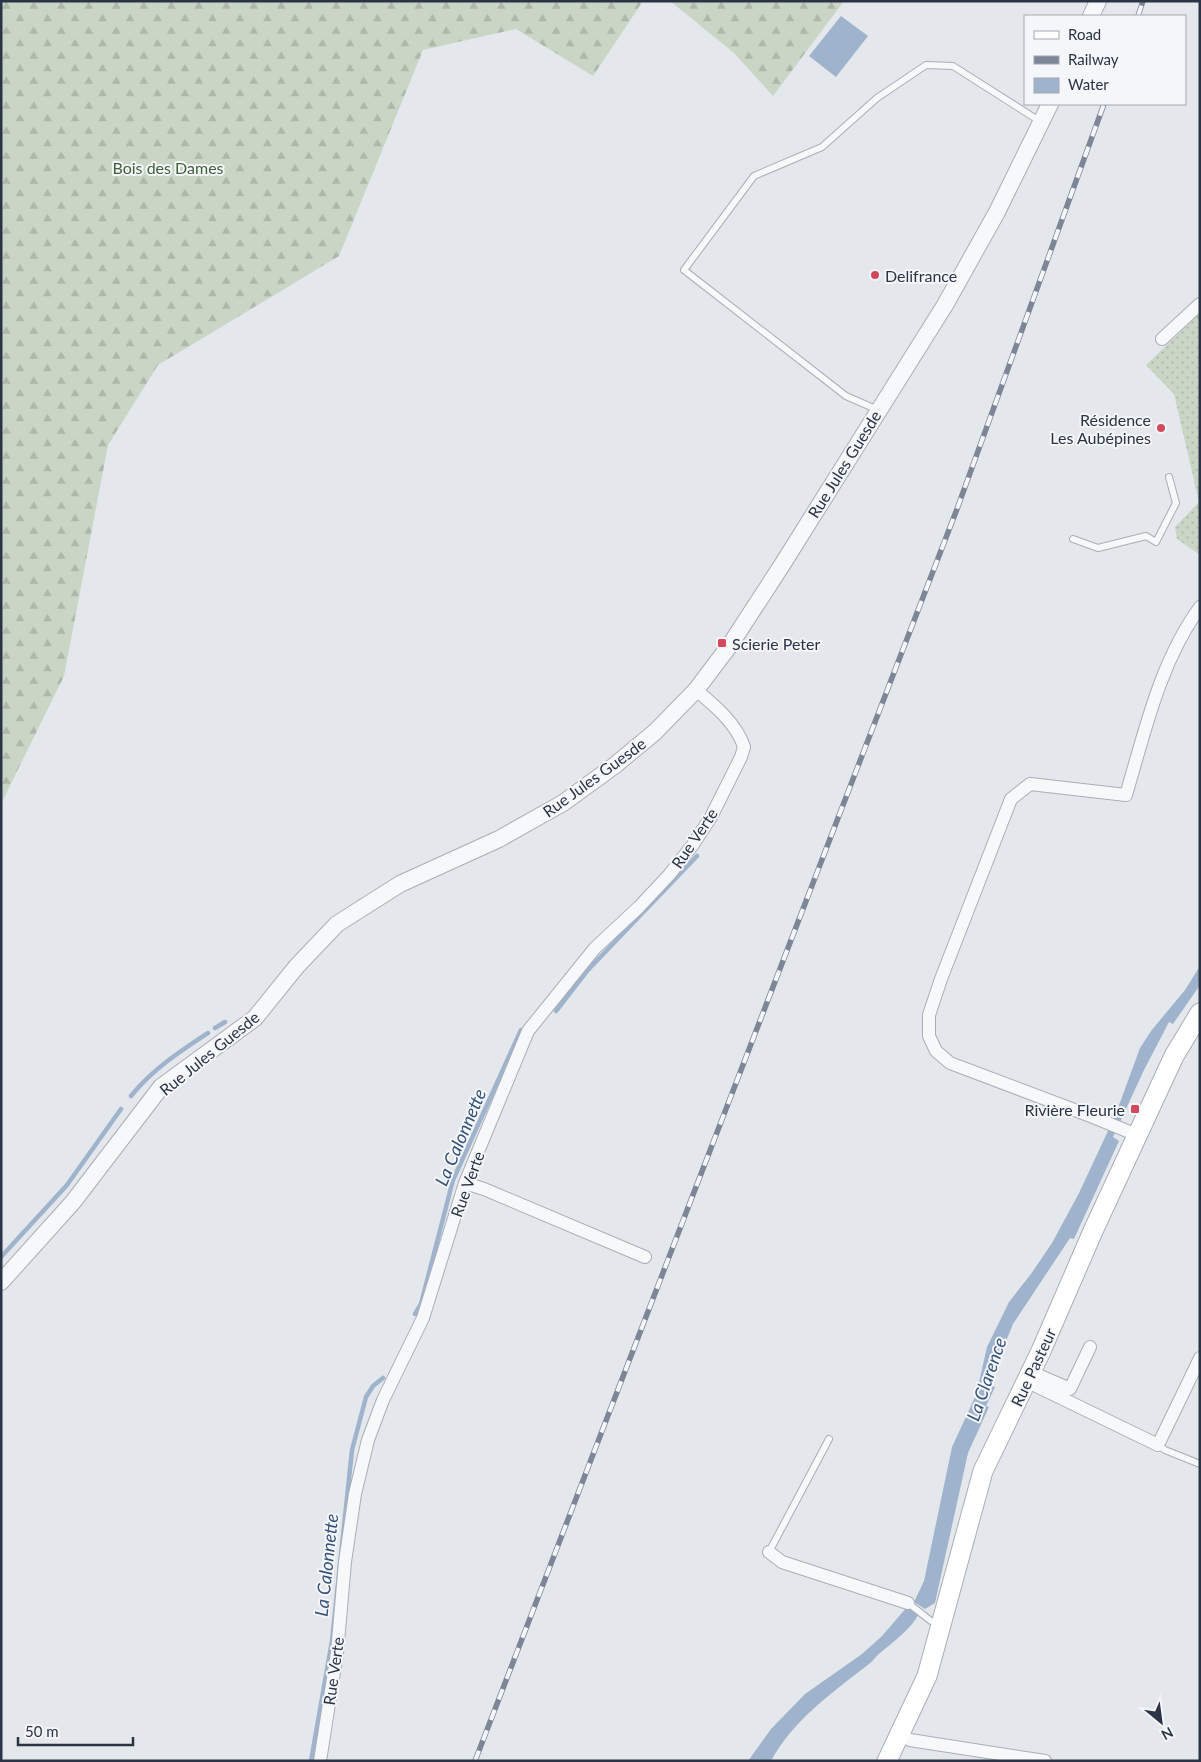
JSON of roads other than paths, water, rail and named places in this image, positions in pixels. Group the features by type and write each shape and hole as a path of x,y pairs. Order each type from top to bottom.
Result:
{"main road":[{"name":"Rue Pasteur","path":"887,1761 927,1676 983,1471 1029,1376 1130,1132 1200,1013"}],"street":[{"path":"1091,15 1098,1"},
{"name":"Rue Jules Guesde","path":"1,1282 73,1202 161,1087 255,1018 297,966 337,924 400,884 499,839 563,802 614,766 655,732 696,690 730,645 782,565 966,269 997,212 1050,105"},
{"path":"1162,339 1200,304"},
{"path":"1130,1132 1108,1122 950,1064 936,1051 928,1036 929,1015 1011,799 1030,784 1126,795 1157,692 1174,652 1200,608"},
{"name":"Rue Verte","path":"320,1761 337,1653 345,1562 355,1494 368,1440 383,1400 423,1318 465,1183 528,1031 595,948 639,907 692,846 711,817 741,757 744,747 736,730 696,690"},
{"path":"465,1183 484,1189 645,1257"},
{"path":"1029,1376 1070,1389 1090,1347"},
{"path":"1029,1376 1158,1445 1200,1358"},
{"path":"769,1552 782,1562 908,1602"},
{"path":"899,1733 910,1740 1045,1761"}],"lane":[{"path":"878,410 846,396 684,270 754,176 822,148 878,98 926,65 953,66 1042,122"},
{"path":"1073,539 1098,548 1146,536 1156,542 1176,503 1169,477"},
{"path":"769,1552 828,1439"},
{"path":"1158,1445 1165,1450 1200,1464"},
{"path":"908,1602 931,1621 942,1624"}],"water":[{"path":"841,16 868,36 836,77 809,56"},
{"name":"La Clarence","path":"1200,966 1200,985 1173,1024 1169,1022 1144,1070 1113,1137 1119,1141 1074,1239 1070,1238 1013,1324 991,1385 995,1387 986,1406 989,1407 968,1453 935,1603 925,1609 914,1602 924,1581 952,1447 976,1395 987,1347 1009,1302 1052,1243 1079,1193 1115,1116 1140,1048 1151,1031 1185,990"},
{"path":"907,1607 918,1615 907,1630 802,1720 780,1746 771,1761 748,1761 771,1729 805,1694 862,1654 882,1636"}],"waterway":[{"name":"La Calonnette","path":"556,1011 587,971 697,856"},
{"path":"215,1028 225,1022"},
{"name":"La Calonnette","path":"415,1314 421,1304 453,1180 521,1030"},
{"path":"131,1096 157,1069 208,1033"},
{"path":"1,1257 67,1185 121,1109"},
{"name":"La Calonnette","path":"311,1761 332,1641 352,1450 366,1397 373,1386 383,1378"}],"railway":[{"path":"1138,15 1143,1"},
{"path":"475,1761 957,509 1104,105"}],"place":[{"name":"Delifrance","path":"875,275"},
{"name":"Résidence Les Aubépines","path":"1161,428"},
{"name":"Scierie Peter","path":"722,643"},
{"name":"Rivière Fleurie","path":"1135,1109"}],"park label":[{"name":"Bois des Dames","path":"168,167"}]}
